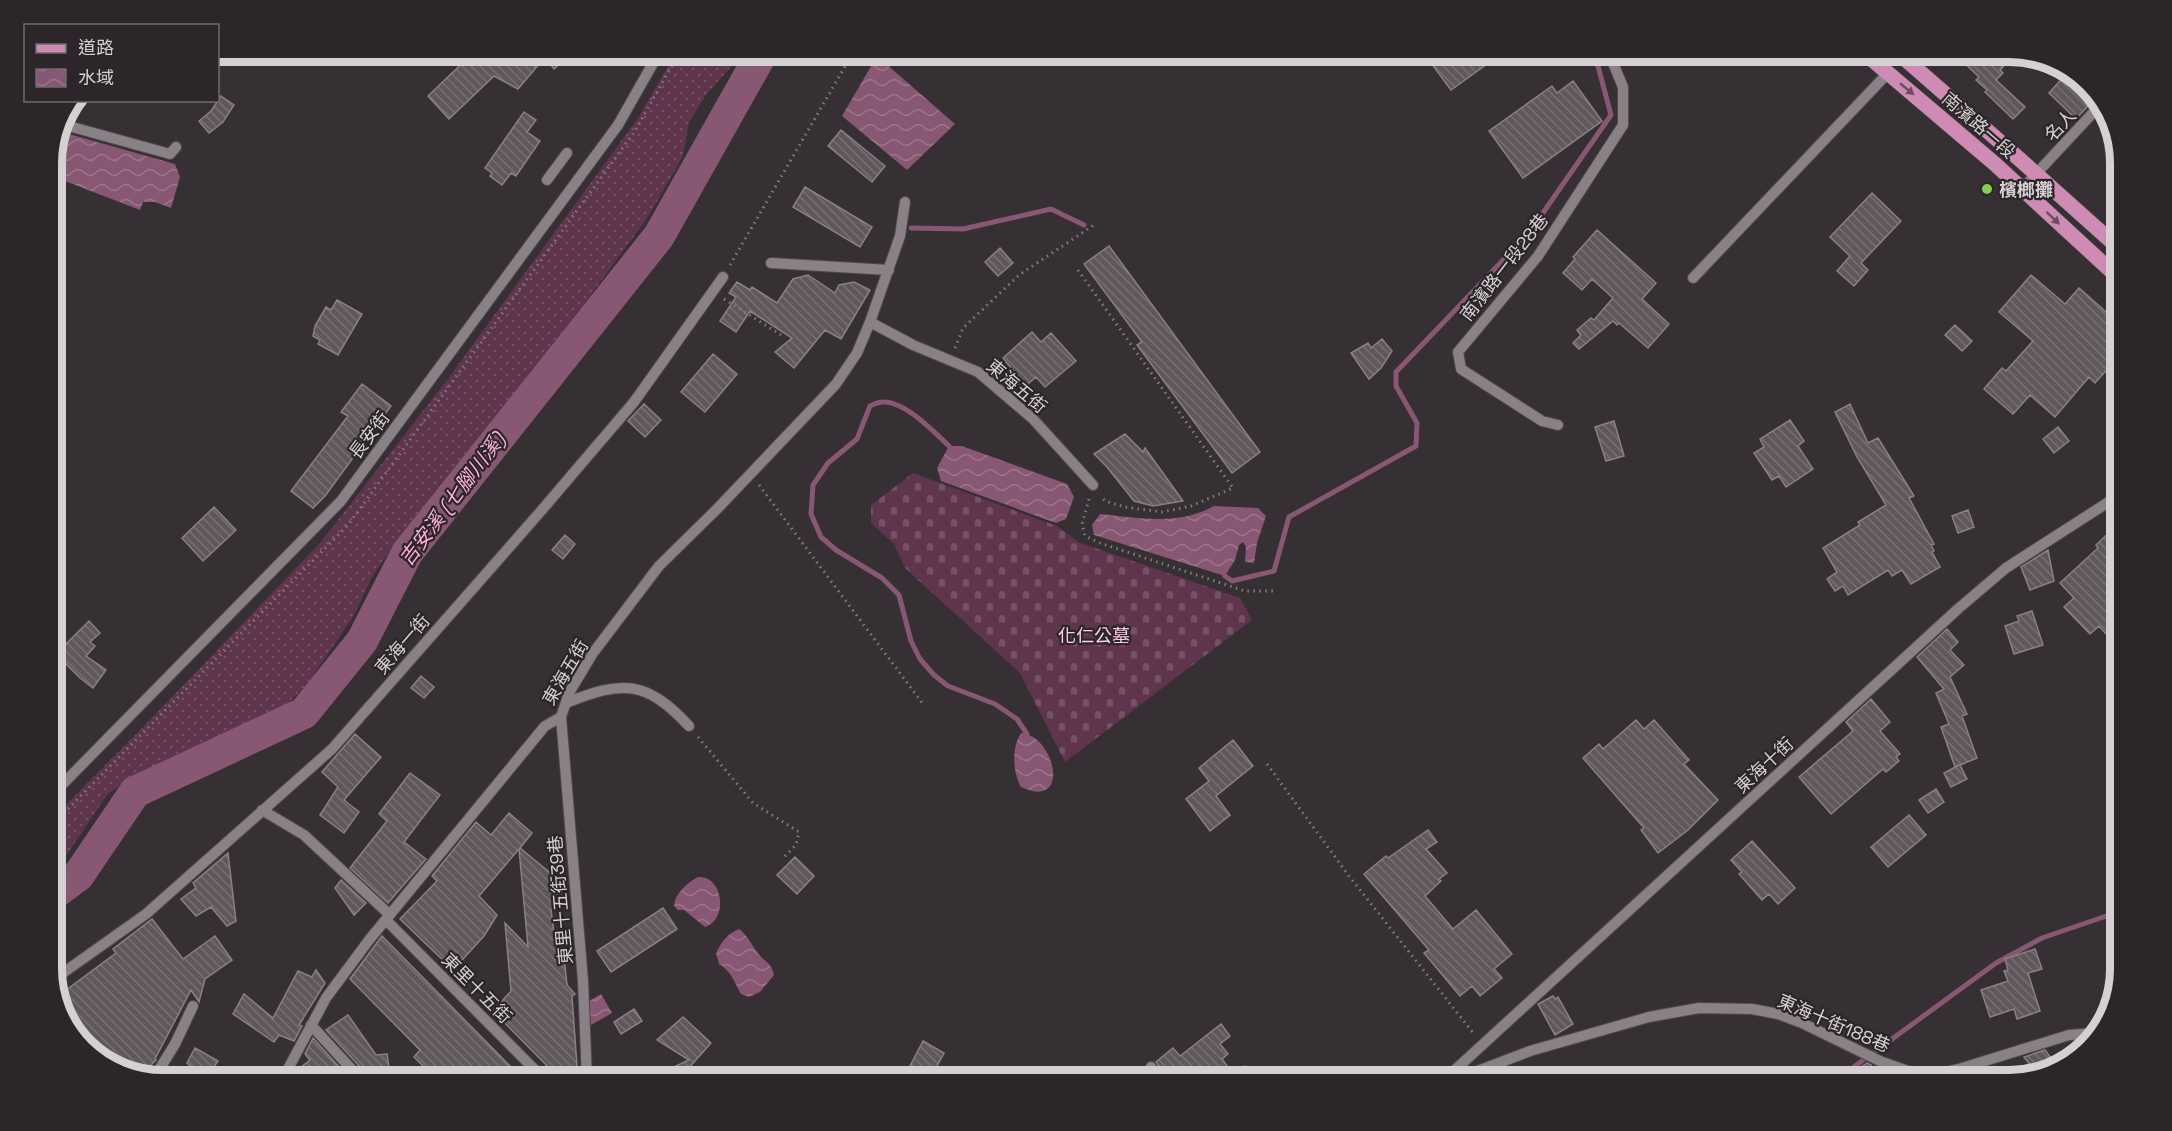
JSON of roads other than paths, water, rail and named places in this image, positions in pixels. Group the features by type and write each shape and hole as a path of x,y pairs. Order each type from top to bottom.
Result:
{"main road":[{"name":"南濱路一段","path":"1875,62 1995,164 2110,270"},
{"name":"南濱路一段","path":"1909,62 2110,240"}],"street":[{"name":"長安街","path":"62,785 341,501 618,125 654,62"},
{"name":"南濱路一段28巷","path":"1558,425 1542,421 1461,369 1458,352 1538,256 1623,125 1623,87 1613,62"},
{"path":"1693,278 1888,73"},
{"name":"名人","path":"2022,189 2096,110"},
{"path":"68,126 170,154 176,147"},
{"path":"547,180 567,153"},
{"name":"東海五街","path":"287,1070 326,998 388,917 545,726 561,717 569,693 593,653 659,566 751,474 836,384 857,353 870,322 900,236 905,202"},
{"path":"771,263 889,270"},
{"name":"東海一街","path":"62,973 146,914 332,748 634,402 723,277"},
{"name":"東海五街","path":"870,322 913,345 978,372 1033,419 1093,485"},
{"name":"東海十街","path":"1455,1070 1959,608 2006,568 2110,501"},
{"path":"566,703 610,687 628,686 663,701 689,726"},
{"name":"東里十五街39巷","path":"561,717 583,981 587,1070"},
{"name":"東里十五街","path":"262,810 304,834 388,917 535,1070"},
{"path":"159,1070 175,1044 193,1006"},
{"name":"東海十街188巷","path":"1480,1070 1530,1051 1649,1017 1699,1008 1752,1009 1778,1014 1802,1023 1882,1062 1905,1070"},
{"path":"312,1025 352,1070"},
{"name":"東海十街188巷","path":"1953,1070 2069,1035 2086,1034"}],"water":[{"path":"874,62 884,62 955,124 907,170 842,116"},
{"path":"66,133 175,164 180,177 171,208 155,202 143,202 140,210 62,180 62,156"},
{"path":"949,446 962,446 1067,484 1074,497 1066,519 1056,523 941,481 937,468"},
{"path":"1214,506 1258,508 1266,516 1257,543 1254,563 1245,562 1246,547 1243,542 1239,545 1235,560 1225,576 1094,535 1092,525 1100,514 1158,519 1186,516"},
{"path":"1021,733 1033,737 1043,746 1049,757 1053,770 1052,781 1047,789 1037,792 1021,787 1018,781 1014,753"},
{"path":"698,877 706,878 713,883 720,898 718,916 705,927 684,910 678,910 674,906 682,889"},
{"path":"739,929 769,964 774,975 760,992 749,997 741,994 730,974 719,964 716,953 725,938"},
{"path":"601,994 612,1013 591,1025 589,1001"}],"waterway":[{"name":"吉安溪 (七腳川溪)","path":"62,888 78,876 135,792 304,713 362,641 407,553 659,236 757,62"},
{"path":"1225,576 1232,581 1274,571 1289,517 1416,446 1417,423 1396,386 1396,372 1529,233 1611,115 1597,62"},
{"path":"911,228 963,229 1051,209 1084,225"},
{"path":"949,446 919,418 900,406 892,403 876,403 870,406 857,439 828,463 813,485 811,514 821,537 836,550 882,578 899,595 911,641 920,659 934,675 948,686 995,704 1017,719 1027,734"},
{"path":"1850,1070 1996,963 2042,938 2110,915"}],"place":[{"name":"檳榔攤","path":"1987,189"}],"park label":[{"name":"化仁公墓","path":"1094,635"}]}
